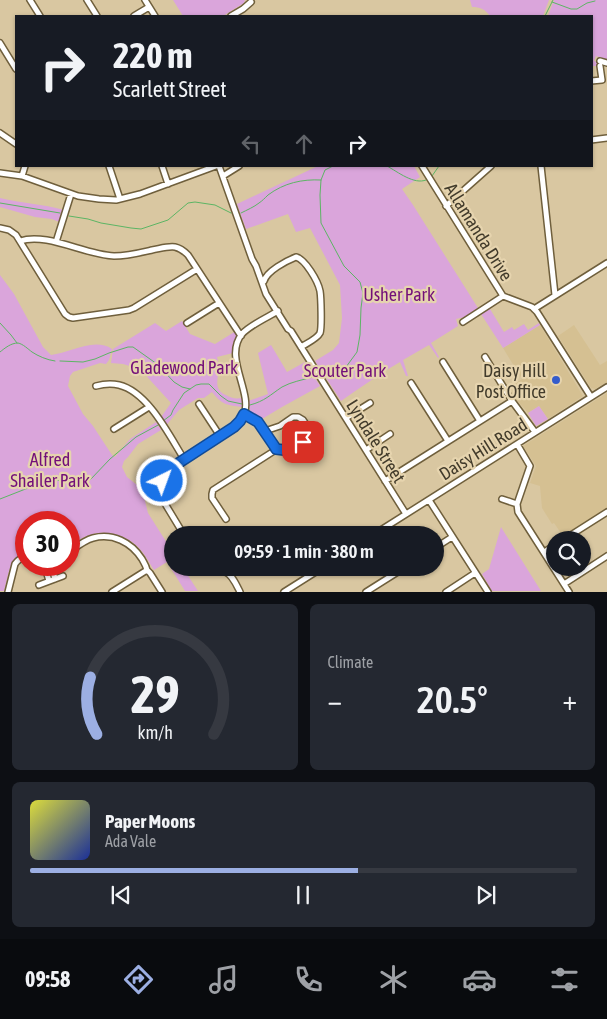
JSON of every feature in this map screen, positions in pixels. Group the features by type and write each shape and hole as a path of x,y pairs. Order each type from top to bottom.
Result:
{"street":[{"path":"30,0 39,15"},
{"path":"86,0 96,15"},
{"path":"144,0 154,15"},
{"path":"232,15 251,2"},
{"path":"136,15 149,7"},
{"path":"0,43 15,67"},
{"path":"593,81 602,80 600,63 607,63"},
{"path":"0,133 15,143"},
{"path":"593,140 607,138"},
{"path":"22,176 25,167"},
{"path":"109,167 120,199"},
{"path":"162,167 168,184"},
{"path":"0,173 22,176 71,194 99,199 120,199 140,194 215,167"},
{"name":"Lyndale Street","path":"218,167 264,290 406,514"},
{"path":"223,176 237,167"},
{"name":"Allamanda Drive","path":"423,167 503,296 534,309"},
{"path":"446,206 490,167"},
{"path":"541,167 555,295"},
{"path":"56,242 71,194"},
{"path":"0,228 13,232 65,314 72,318 129,310 197,269"},
{"name":"Lyndale Street","path":"244,234 261,271 267,290 278,311"},
{"path":"20,241 27,238 56,242 94,253 113,256 130,255 172,247 183,251 188,255 241,336"},
{"path":"264,281 269,273 296,257 303,261 320,289 320,331 317,336 301,347"},
{"path":"591,397 534,309 607,262"},
{"path":"261,271 269,273"},
{"path":"463,322 503,296"},
{"path":"188,323 219,303"},
{"path":"179,526 161,495 164,475 174,466 234,427 240,421 244,414 245,401 236,360 237,346 241,336 247,330 278,311"},
{"path":"485,357 535,432"},
{"path":"443,362 480,421"},
{"path":"411,383 448,441"},
{"path":"96,386 116,384 135,392 156,414 184,459"},
{"name":"Daisy Hill Road","path":"387,526 607,387"},
{"path":"385,481 512,400"},
{"path":"346,418 370,403"},
{"path":"199,404 220,436"},
{"path":"114,429 149,407"},
{"path":"244,414 258,422 276,449"},
{"path":"226,519 212,498 213,490 276,449 289,451 295,449 308,435 307,426 298,417 293,417 280,426 265,431"},
{"path":"366,450 390,434"},
{"path":"518,444 530,466 517,504 518,512 569,592"},
{"path":"147,466 164,475"},
{"path":"502,498 517,504"},
{"path":"429,500 488,592"},
{"path":"577,531 607,512"},
{"path":"80,546 93,538 105,536 121,540 137,552 162,592"},
{"path":"444,542 452,537"},
{"path":"564,584 607,556"},
{"path":"8,592 15,564"},
{"path":"112,592 147,570"},
{"path":"446,592 475,573"},
{"path":"50,576 52,580"},
{"path":"52,576 52,580"},
{"path":"39,585 63,576"},
{"path":"230,576 240,592"},
{"path":"284,592 291,590 311,576"},
{"path":"366,592 391,576"},
{"path":"482,592 483,584"}],"shaded area":[{"path":"540,325 583,396 548,419 539,406 528,413 509,388 522,379 503,348"},
{"path":"574,325 600,365 607,361 607,382 595,389 591,388 558,336"},
{"path":"607,393 607,508 571,531 560,531 554,523 552,524 542,508 540,486 530,483 536,466 523,446"}],"green space":[{"path":"173,0 245,0 244,3 225,15 182,15"},
{"path":"470,0 549,0 543,15 489,15 482,9 472,7"},
{"path":"554,0 607,0 607,60 596,56 594,61 597,62 598,66 593,66 593,15 548,15"},
{"name":"Usher Park","path":"316,167 415,167 420,177 402,189 478,308 465,317 456,319 458,326 431,343 438,358 429,345 403,360 408,376 406,376 400,362 341,401 315,361 333,350 339,343 342,318 340,285 310,228 296,232 288,214 246,229 237,204"},
{"path":"0,198 64,210 59,222 0,207"},
{"name":"Alfred Shailer Park","path":"0,275 14,294 43,347 51,355 90,345 105,346 112,349 106,364 100,363 73,372 68,386 83,414 112,455 115,457 130,439 156,422 161,430 138,444 124,461 122,467 127,477 142,489 148,513 164,538 164,564 154,570 134,543 111,533 93,534 80,539 80,511 15,511 15,560 10,568 4,591 0,591"},
{"path":"490,309 504,332 512,327 514,330 524,324 528,330 539,323 540,325 503,348 481,314"},
{"name":"Gladewood Park","path":"182,321 190,334 215,344 236,331 239,335 233,353 217,357 219,366 217,382 219,389 231,398 242,398 242,407 225,404 212,392 179,410 164,428 159,420 171,403 140,369 111,363 113,349 155,323 166,331"},
{"path":"271,345 287,372 305,362 320,386 262,419 252,412 248,401 268,394 258,353"},
{"path":"539,406 548,419 536,426 528,413"},
{"path":"501,527 541,591 492,591 482,574 489,569"},
{"name":"Alfred Shailer Park","path":"176,576 188,576 198,591 185,591"}],"waterway":[{"path":"546,15 553,0"},
{"path":"552,2 571,9 577,9 595,1"},
{"path":"326,375 339,373 357,352 363,293 360,282 344,266 321,223 321,180 325,170 331,167"},
{"path":"389,167 416,181 426,180"},
{"path":"432,176 438,167"},
{"path":"241,213 274,191 287,185 300,181 321,180"},
{"path":"69,216 141,229 168,220 188,203 195,202 215,205 231,213"},
{"path":"0,203 60,213"},
{"path":"0,323 17,343"},
{"path":"0,352 6,347 18,343 40,356 55,361"},
{"path":"60,361 83,362 133,347 157,364 174,382 190,389"},
{"path":"250,405 264,400 285,385 313,377"},
{"path":"163,421 171,415 184,393 196,385 209,384 228,401 242,404"},
{"path":"0,499 46,481 57,480 75,483 90,480 110,459 136,437 160,424"}],"place":[{"name":"Daisy Hill Post Office","path":"556,380"}],"route":[{"path":"162,481 164,475 169,470 234,427 244,414 262,426 276,449 292,451 303,442"}],"park label":[{"name":"Scouter Park","path":"345,370"}]}
